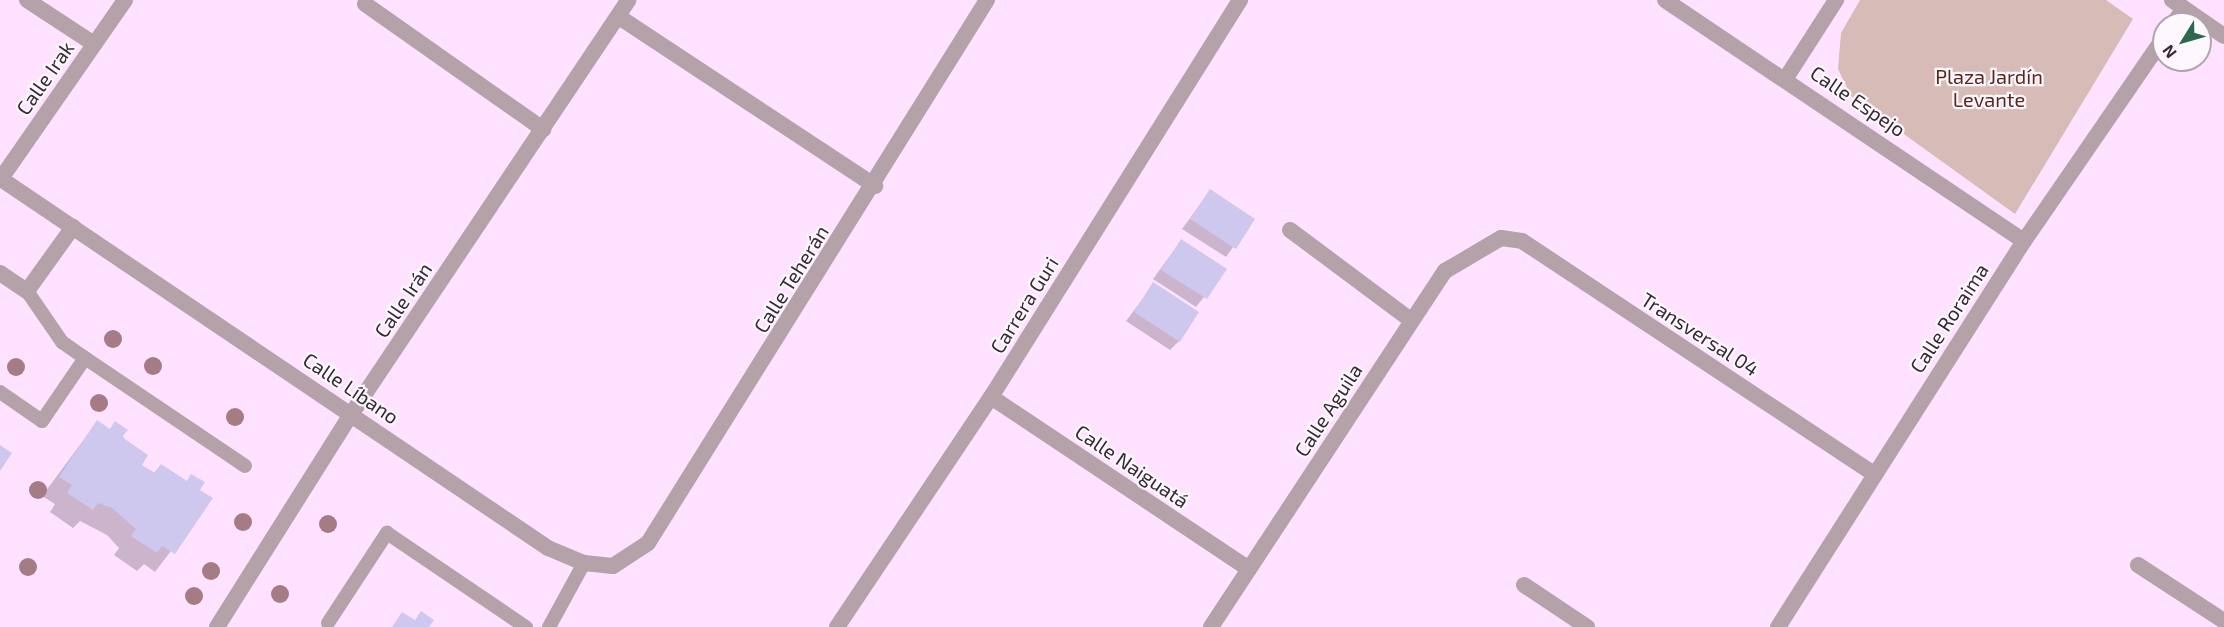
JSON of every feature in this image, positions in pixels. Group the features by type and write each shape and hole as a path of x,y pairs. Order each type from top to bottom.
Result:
{"street":[{"path":"27,0 94,44"},
{"name":"Calle Irak","path":"0,179 125,0"},
{"name":"Calle Irán","path":"217,627 352,413 629,0"},
{"name":"Calle Teherán","path":"613,566 648,543 875,186 987,0"},
{"name":"Carrera Guri","path":"837,627 991,397 1240,0"},
{"name":"Calle Espejo","path":"1665,0 1786,78 2024,241"},
{"path":"1786,78 1836,0"},
{"path":"365,4 543,129"},
{"path":"2178,4 2224,36"},
{"path":"619,18 875,186"},
{"name":"Calle Roraima","path":"1778,627 1873,473 2024,241 2152,54"},
{"name":"Calle Líbano","path":"0,179 352,413 548,548 585,563 613,566"},
{"path":"0,273 27,291 73,227"},
{"path":"1290,230 1412,321"},
{"name":"Calle Aguila","path":"1210,627 1445,270 1501,238"},
{"name":"Transversal 04","path":"1501,238 1522,241 1873,473"},
{"name":"Calle Naiguatá","path":"991,397 1249,569"},
{"path":"2138,565 2224,621"},
{"path":"1524,585 1587,627"}],"lane":[{"path":"27,291 62,342 245,466"},
{"path":"0,392 42,421 85,358"},
{"path":"328,623 387,533 526,627"},
{"path":"549,627 585,563"}],"green space":[{"name":"Plaza Jardín Levante","path":"1860,0 2106,0 2133,19 2015,214 1851,96 1838,69 1841,33"}],"building":[{"path":"1210,189 1255,219 1236,249 1190,219"},
{"path":"1181,239 1227,269 1207,299 1161,270"},
{"path":"1153,282 1199,312 1180,342 1134,312"},
{"path":"97,420 110,429 115,421 128,430 122,437 148,455 142,465 155,473 161,464 187,481 191,474 205,482 200,490 213,498 175,554 162,546 157,553 131,536 136,529 112,508 98,503 93,510 67,493 72,485 59,477"},
{"path":"0,445 12,453 0,471"},
{"path":"421,611 434,620 429,627 392,627 402,612 415,620"}]}
